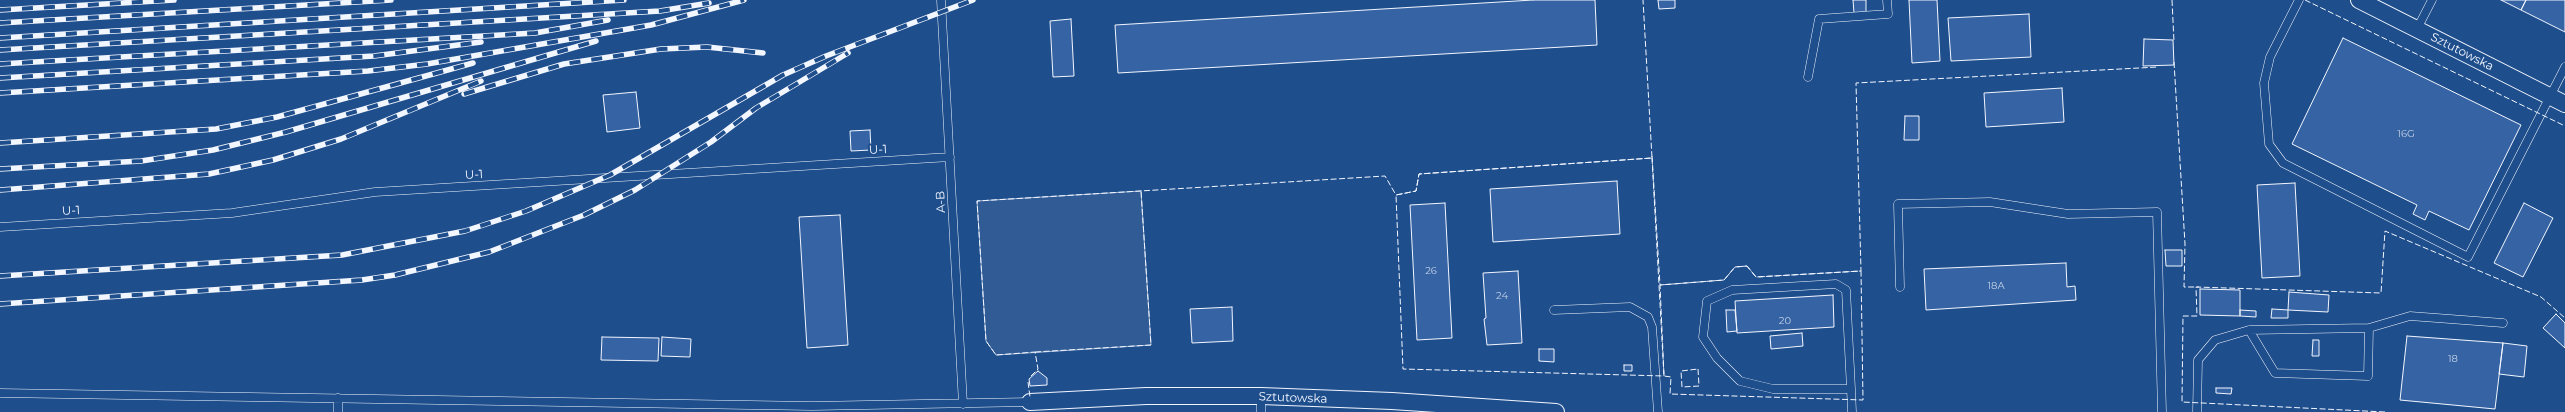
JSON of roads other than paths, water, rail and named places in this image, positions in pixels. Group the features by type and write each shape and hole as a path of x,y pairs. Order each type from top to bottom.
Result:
{"street":[{"name":"Sztutowska","path":"2360,0 2565,104"},
{"name":"Sztutowska","path":"1030,402 1146,396 1261,404 1392,401 1556,412"}],"lane":[{"name":"A-B","path":"941,0 963,404"},
{"path":"1808,77 1819,18 1888,14 1887,0"},
{"path":"2299,0 2270,57 2264,83 2269,144 2283,163 2468,257 2565,66"},
{"path":"2417,30 2432,0"},
{"name":"U-1","path":"0,227 232,213 376,192 950,157"},
{"path":"1900,287 1898,204 1990,202 2068,214 2157,212 2162,412"},
{"path":"1851,389 1773,389 1740,381 1717,358 1703,336 1707,302 1732,290 1836,284 1846,290 1851,389 1852,412"},
{"path":"1554,310 1630,307 1648,317 1652,327 1658,412"},
{"path":"2196,412 2198,360 2215,340 2249,330 2370,328 2410,316 2503,323"},
{"path":"2249,330 2275,373 2368,376 2370,328"},
{"path":"0,393 812,406 1030,402"},
{"path":"338,398 338,412"}],"railway":[{"path":"0,10 174,0"},
{"path":"0,23 391,0"},
{"path":"0,38 624,0"},
{"path":"0,93 368,71 427,64 651,25 744,0"},
{"path":"0,276 342,255 465,231 526,211 610,175 783,75 826,56 973,0"},
{"path":"0,50 660,11 709,3"},
{"path":"0,64 535,33 608,20"},
{"path":"0,169 141,161 213,150 286,132 596,41"},
{"path":"0,78 374,56 481,42"},
{"path":"464,94 564,64 661,49 707,47 763,53"},
{"path":"0,304 362,280 395,275 489,252 584,215 635,190 711,142 756,108 848,53"},
{"path":"0,143 216,129 277,117 473,63"},
{"path":"0,190 209,174 273,160 341,139 481,81"}]}
